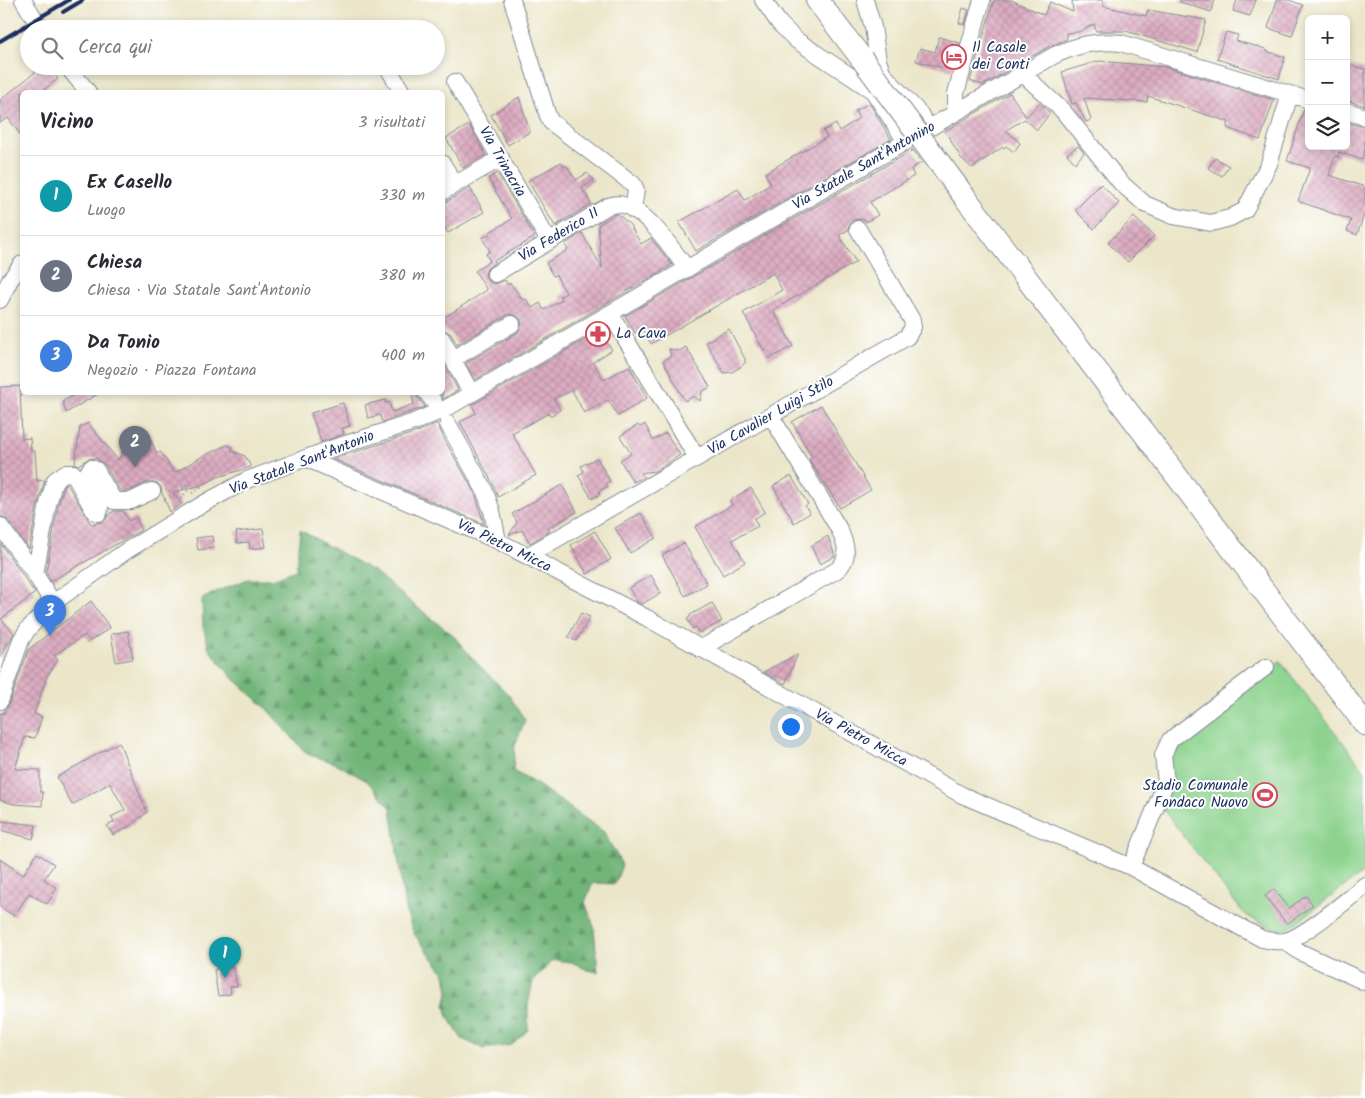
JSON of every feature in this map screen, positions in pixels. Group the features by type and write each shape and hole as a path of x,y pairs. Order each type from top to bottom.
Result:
{"highway":[{"path":"817,0 864,66 1365,724"}],"street":[{"path":"23,0 35,20"},
{"path":"512,0 551,122 633,184 636,190 633,210"},
{"path":"763,0 779,23 796,40 884,74 916,109 925,122 923,131"},
{"path":"865,0 873,27 864,66 873,91 906,142"},
{"path":"916,109 952,115 956,93 982,0"},
{"name":"Via Statale Sant'Antonino","path":"437,408 471,394 1055,55 1079,45 1112,42 1132,46 1305,99"},
{"path":"1022,74 1063,110 1121,183 1145,204 1173,216 1210,223 1230,218 1244,210 1269,164 1290,94"},
{"path":"74,75 86,90"},
{"path":"392,75 401,90"},
{"name":"Via Trinacria","path":"455,82 501,158 548,242"},
{"path":"1350,112 1365,117"},
{"path":"445,174 449,188 501,158"},
{"name":"Via Federico II","path":"495,274 608,206 616,204 625,205 658,230 688,269"},
{"name":"Via Cavalier Luigi Stilo","path":"527,556 911,333 913,327 909,313 858,229"},
{"path":"0,300 10,280 20,267"},
{"path":"610,313 697,458"},
{"path":"453,359 512,324"},
{"path":"445,344 471,394"},
{"path":"437,408 484,489 492,511 498,541"},
{"name":"Via Statale Sant'Antonio","path":"0,702 21,640 28,629 53,603 98,569 172,522 230,489 305,458 437,408"},
{"path":"700,648 837,570 843,565 846,557 845,541 771,416"},
{"name":"Via Pietro Micca","path":"305,458 498,541 647,618 962,795 1131,867 1262,939 1277,942 1285,941 1300,952 1365,982"},
{"path":"35,574 54,480 65,473 73,473 93,510 97,513 99,513 100,508 88,474 91,468 96,470 114,500 131,501 152,491"},
{"path":"0,526 35,574 53,603"},
{"path":"1131,867 1166,782 1164,755 1170,740 1266,667"},
{"path":"1285,941 1305,931 1365,885"}],"path":[{"path":"188,490 182,498 184,500 195,490"}],"green space":[{"path":"300,530 375,572 452,634 475,661 509,695 525,720 515,745 513,771 538,785 604,832 622,865 615,884 593,883 585,902 594,927 598,972 587,970 572,962 553,960 533,981 528,1005 528,1030 512,1045 484,1049 462,1039 448,1017 445,1006 448,992 445,974 414,934 405,909 391,808 367,781 335,763 307,754 265,707 230,675 209,649 203,626 202,599 248,579 272,579 296,570"},
{"name":"Stadio Comunale Fondaco Nuovo","path":"1280,661 1365,771 1365,871 1289,928 1277,930 1245,915 1161,807 1173,744"}],"building":[{"path":"994,0 1011,0 1044,15 1050,2 1073,12 1072,1 1103,0 1103,6 1146,16 1148,10 1206,20 1197,52 1126,31 1096,31 1094,24 1078,32 1066,33 1067,39 1050,46 983,85 970,81"},
{"path":"1180,0 1215,0 1211,12 1180,2"},
{"path":"1237,0 1256,0 1250,16 1233,11"},
{"path":"1277,0 1289,0 1303,5 1292,36 1268,28"},
{"path":"963,8 969,10 965,25 959,23"},
{"path":"1226,32 1238,35 1236,41 1266,49 1266,51 1285,57 1279,79 1217,59"},
{"path":"939,37 960,43 952,70 916,61 920,48 935,52"},
{"path":"1099,61 1166,67 1274,100 1260,140 1227,128 1229,122 1148,96 1147,102 1084,98 1091,120 1086,122 1076,103 1072,104 1062,72"},
{"path":"1350,66 1365,69 1365,106 1350,101"},
{"path":"32,75 55,75 58,79 44,90 20,90 20,134 8,118 0,123 0,100"},
{"path":"1010,93 1026,117 1039,103 1050,113 1037,130 1025,119 1006,130 1020,143 1014,152 1006,146 1003,147 972,168 961,158 945,131"},
{"path":"519,97 530,132 508,145 491,115"},
{"path":"869,103 891,139 696,251 679,222 738,189 745,200 771,184 765,173 827,137 823,131 836,124 839,131 855,121 859,118 855,111"},
{"path":"1304,109 1305,150 1350,150 1350,123 1365,127 1365,149 1362,160 1339,152 1338,157 1335,156 1329,175 1365,187 1365,212 1357,235 1347,231 1351,220 1298,201 1310,168 1287,161"},
{"path":"469,125 486,155 463,168 446,138"},
{"path":"1078,146 1084,153 1075,163 1067,154"},
{"path":"913,150 922,162 911,169 914,176 870,202 878,215 866,222 865,220 853,220 848,230 839,235 856,262 773,310 793,346 769,359 743,313 782,290 773,273 651,344 643,329 635,333 625,316"},
{"path":"1215,158 1229,166 1222,176 1208,168"},
{"path":"561,162 564,167 566,165 576,180 587,173 594,180 582,188 591,204 555,226 528,181"},
{"path":"497,173 535,237 494,261 487,269 485,275 491,283 496,284 505,280 508,285 510,283 532,308 540,303 544,310 562,300 560,296 566,293 556,275 553,276 546,263 568,250 565,244 580,234 582,233 602,268 598,225 616,214 630,225 641,244 651,238 672,265 475,380 466,363 517,333 522,324 521,319 517,316 507,315 457,345 451,334 445,331 445,317 487,290 475,271 490,261 486,254 490,251 482,238 512,219 488,178"},
{"path":"1101,184 1119,203 1094,229 1075,210"},
{"path":"470,188 484,212 448,233 445,229 445,202"},
{"path":"1134,217 1154,236 1128,262 1108,243"},
{"path":"729,329 745,359 745,363 732,372 724,373 706,342"},
{"path":"600,331 612,350 593,362 604,380 629,366 647,398 618,416 608,400 584,413 572,390 554,399 560,410 551,416 549,413 512,433 536,475 498,497 460,422 476,413 472,405"},
{"path":"686,347 710,387 702,392 700,401 694,396 685,401 663,361 671,356 669,349 679,351"},
{"path":"445,366 458,390 443,399 442,395 445,395"},
{"path":"20,386 22,439 30,438 31,451 35,451 37,481 45,480 38,502 29,549 8,520 0,516 0,387"},
{"path":"74,395 96,395 66,413 63,401"},
{"path":"412,395 417,395 425,407 382,422 380,415 368,418 365,405 385,400 385,403 389,402 392,412 414,404"},
{"path":"343,403 350,426 342,428 344,434 321,442 311,413"},
{"path":"821,405 871,490 840,508 809,459 812,457 792,422"},
{"path":"88,423 118,460 124,449 150,438 157,454 161,452 174,473 201,457 227,445 232,447 232,451 245,456 251,467 218,477 199,486 173,492 182,504 170,512 161,487 157,483 148,482 129,491 120,491 105,465 96,458 88,459 78,465 75,464 80,427"},
{"path":"437,423 475,493 484,524 333,459 417,432"},
{"path":"645,424 653,440 666,433 680,455 655,471 641,473 644,477 633,482 620,460 631,454 620,436 638,425 640,427"},
{"path":"597,458 610,481 606,483 608,486 599,491 600,494 592,499 578,475 584,472 581,466"},
{"path":"791,476 808,504 805,506 810,513 794,523 773,486"},
{"path":"67,484 91,524 104,522 109,514 114,511 123,511 129,521 136,517 141,530 51,581 46,572 58,506 64,486"},
{"path":"562,485 577,512 548,528 550,531 530,543 522,530 509,535 517,522 512,514"},
{"path":"751,488 765,512 754,519 758,526 732,540 745,562 723,575 695,527 732,505 730,500"},
{"path":"641,513 656,538 630,553 615,528"},
{"path":"263,529 266,547 250,549 249,542 237,543 236,532"},
{"path":"595,531 611,559 587,574 571,545"},
{"path":"212,536 214,548 198,550 196,538"},
{"path":"828,536 835,556 820,564 811,546"},
{"path":"0,543 35,593 1,619 14,633 0,658"},
{"path":"684,543 707,584 685,596 662,555"},
{"path":"651,575 661,593 642,604 637,602 629,588"},
{"path":"91,601 110,628 90,641 85,635 54,655 58,660 47,676 34,714 42,717 35,738 25,737 15,769 40,770 40,792 43,792 42,806 14,804 0,800 0,713 3,714 9,704 29,649"},
{"path":"712,603 722,621 700,633 696,627 693,629 687,619 690,615"},
{"path":"581,613 590,617 576,641 568,637"},
{"path":"128,631 133,659 116,662 111,634"},
{"path":"798,654 785,684 763,672 773,667"},
{"path":"119,742 147,812 130,826 113,835 107,826 114,822 111,817 125,810 110,783 72,805 57,777"},
{"path":"1,821 36,825 33,839 0,830"},
{"path":"37,853 54,864 44,879 57,888 47,904 29,893 14,916 0,907 0,859 23,875"},
{"path":"1274,889 1289,908 1306,896 1313,905 1287,924 1265,896"},
{"path":"228,963 229,967 233,967 237,986 230,987 231,994 218,996 214,970 217,969 217,965"}],"railway":[{"path":"35,20 69,0"},
{"path":"63,12 83,0"},
{"path":"0,41 20,29"}],"place":[{"name":"Il Casale dei Conti","path":"954,57"},
{"name":"La Cava","path":"598,334"},
{"name":"Chiesa","path":"135,467"},
{"name":"Da Tonio","path":"50,636"},
{"name":"Stadio Comunale Fondaco Nuovo","path":"1265,795"},
{"name":"Ex Casello","path":"225,978"}]}
